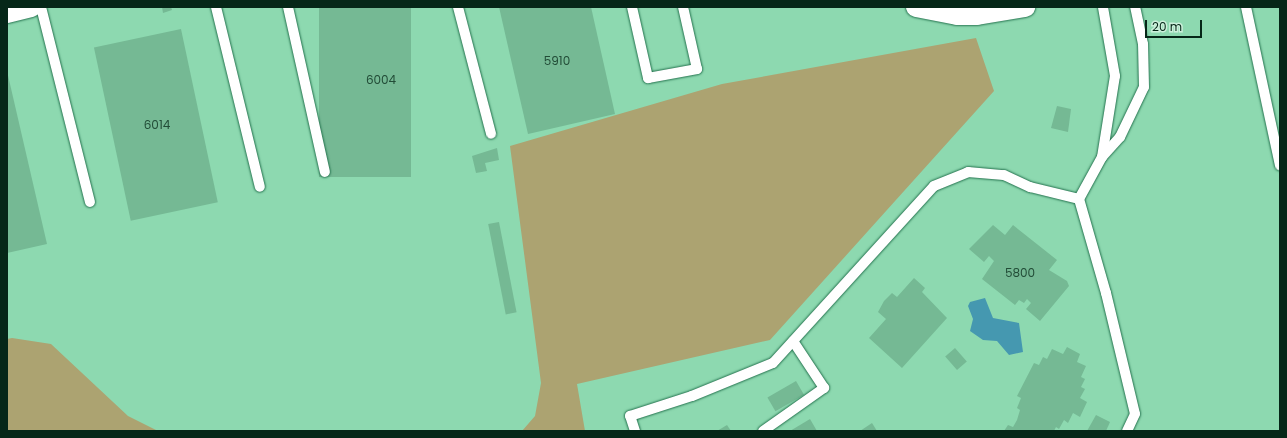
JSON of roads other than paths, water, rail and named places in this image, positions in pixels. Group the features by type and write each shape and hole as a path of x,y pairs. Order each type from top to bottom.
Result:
{"street":[{"path":"7,13 31,7"},
{"path":"916,7 937,9 957,15 997,13 1025,7"}],"lane":[{"path":"41,7 90,202"},
{"path":"216,7 260,187"},
{"path":"288,7 325,172"},
{"path":"458,7 491,134"},
{"path":"632,7 648,78 697,69 683,7"},
{"path":"1102,157 1116,76 1103,7"},
{"path":"1127,431 1135,414 1106,293 1079,199 1102,157 1120,137 1144,87 1144,44 1135,7"},
{"path":"1246,7 1280,165"},
{"path":"635,431 630,416 692,396 773,363 934,186 968,172 1004,176 1030,187 1079,199"},
{"path":"763,431 824,388 794,341"}],"water":[{"path":"985,298 993,318 1019,323 1023,352 1009,355 997,341 983,340 970,331 973,319 968,306 970,302"}]}
